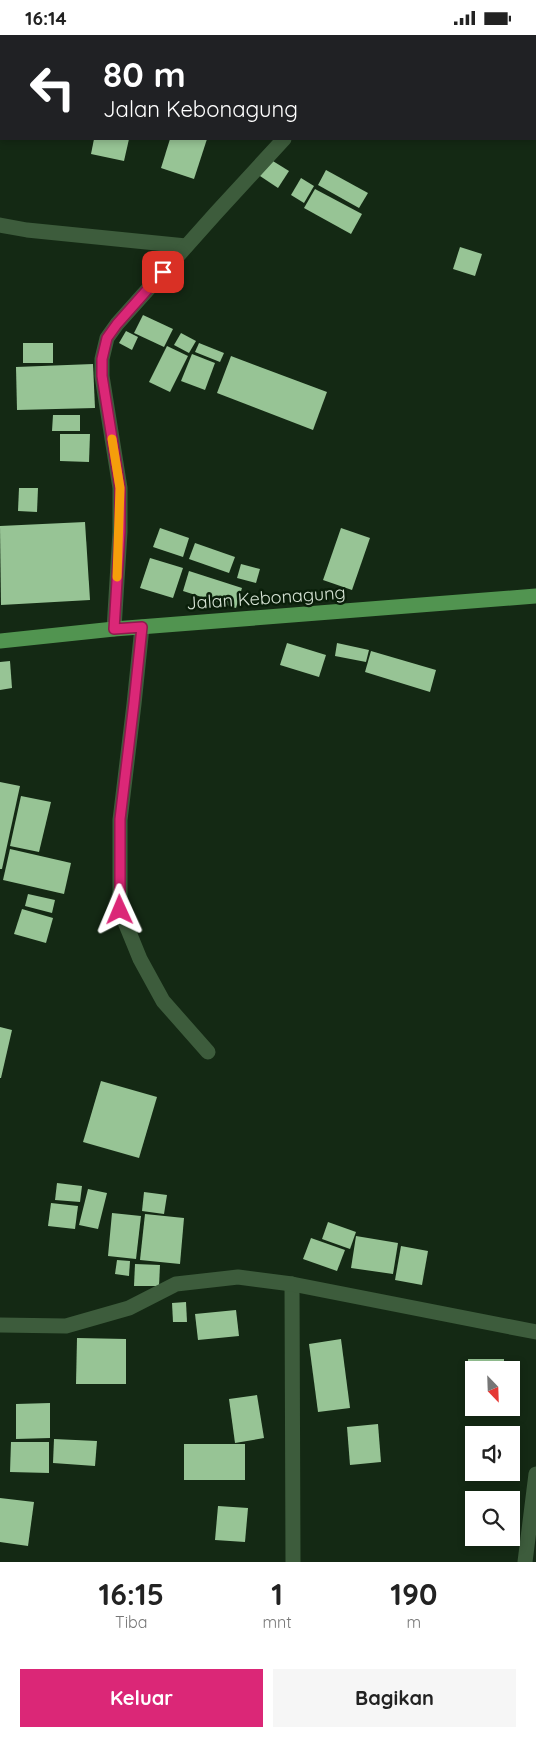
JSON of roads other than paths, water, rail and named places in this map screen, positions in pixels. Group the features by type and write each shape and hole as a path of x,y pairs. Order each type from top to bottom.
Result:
{"main road":[{"name":"Jalan Kebonagung","path":"0,641 114,629 536,596"}],"street":[{"path":"114,629 120,532 120,488 102,376 102,359 107,338 117,324 186,246 283,140"},
{"path":"0,225 27,230 186,246"},
{"path":"142,627 120,819 120,910 140,959 163,1001 208,1051"},
{"path":"0,1325 66,1326 129,1308 176,1285 238,1277 292,1284 536,1333"},
{"path":"292,1284 293,1562"},
{"path":"525,1562 536,1474"}]}
